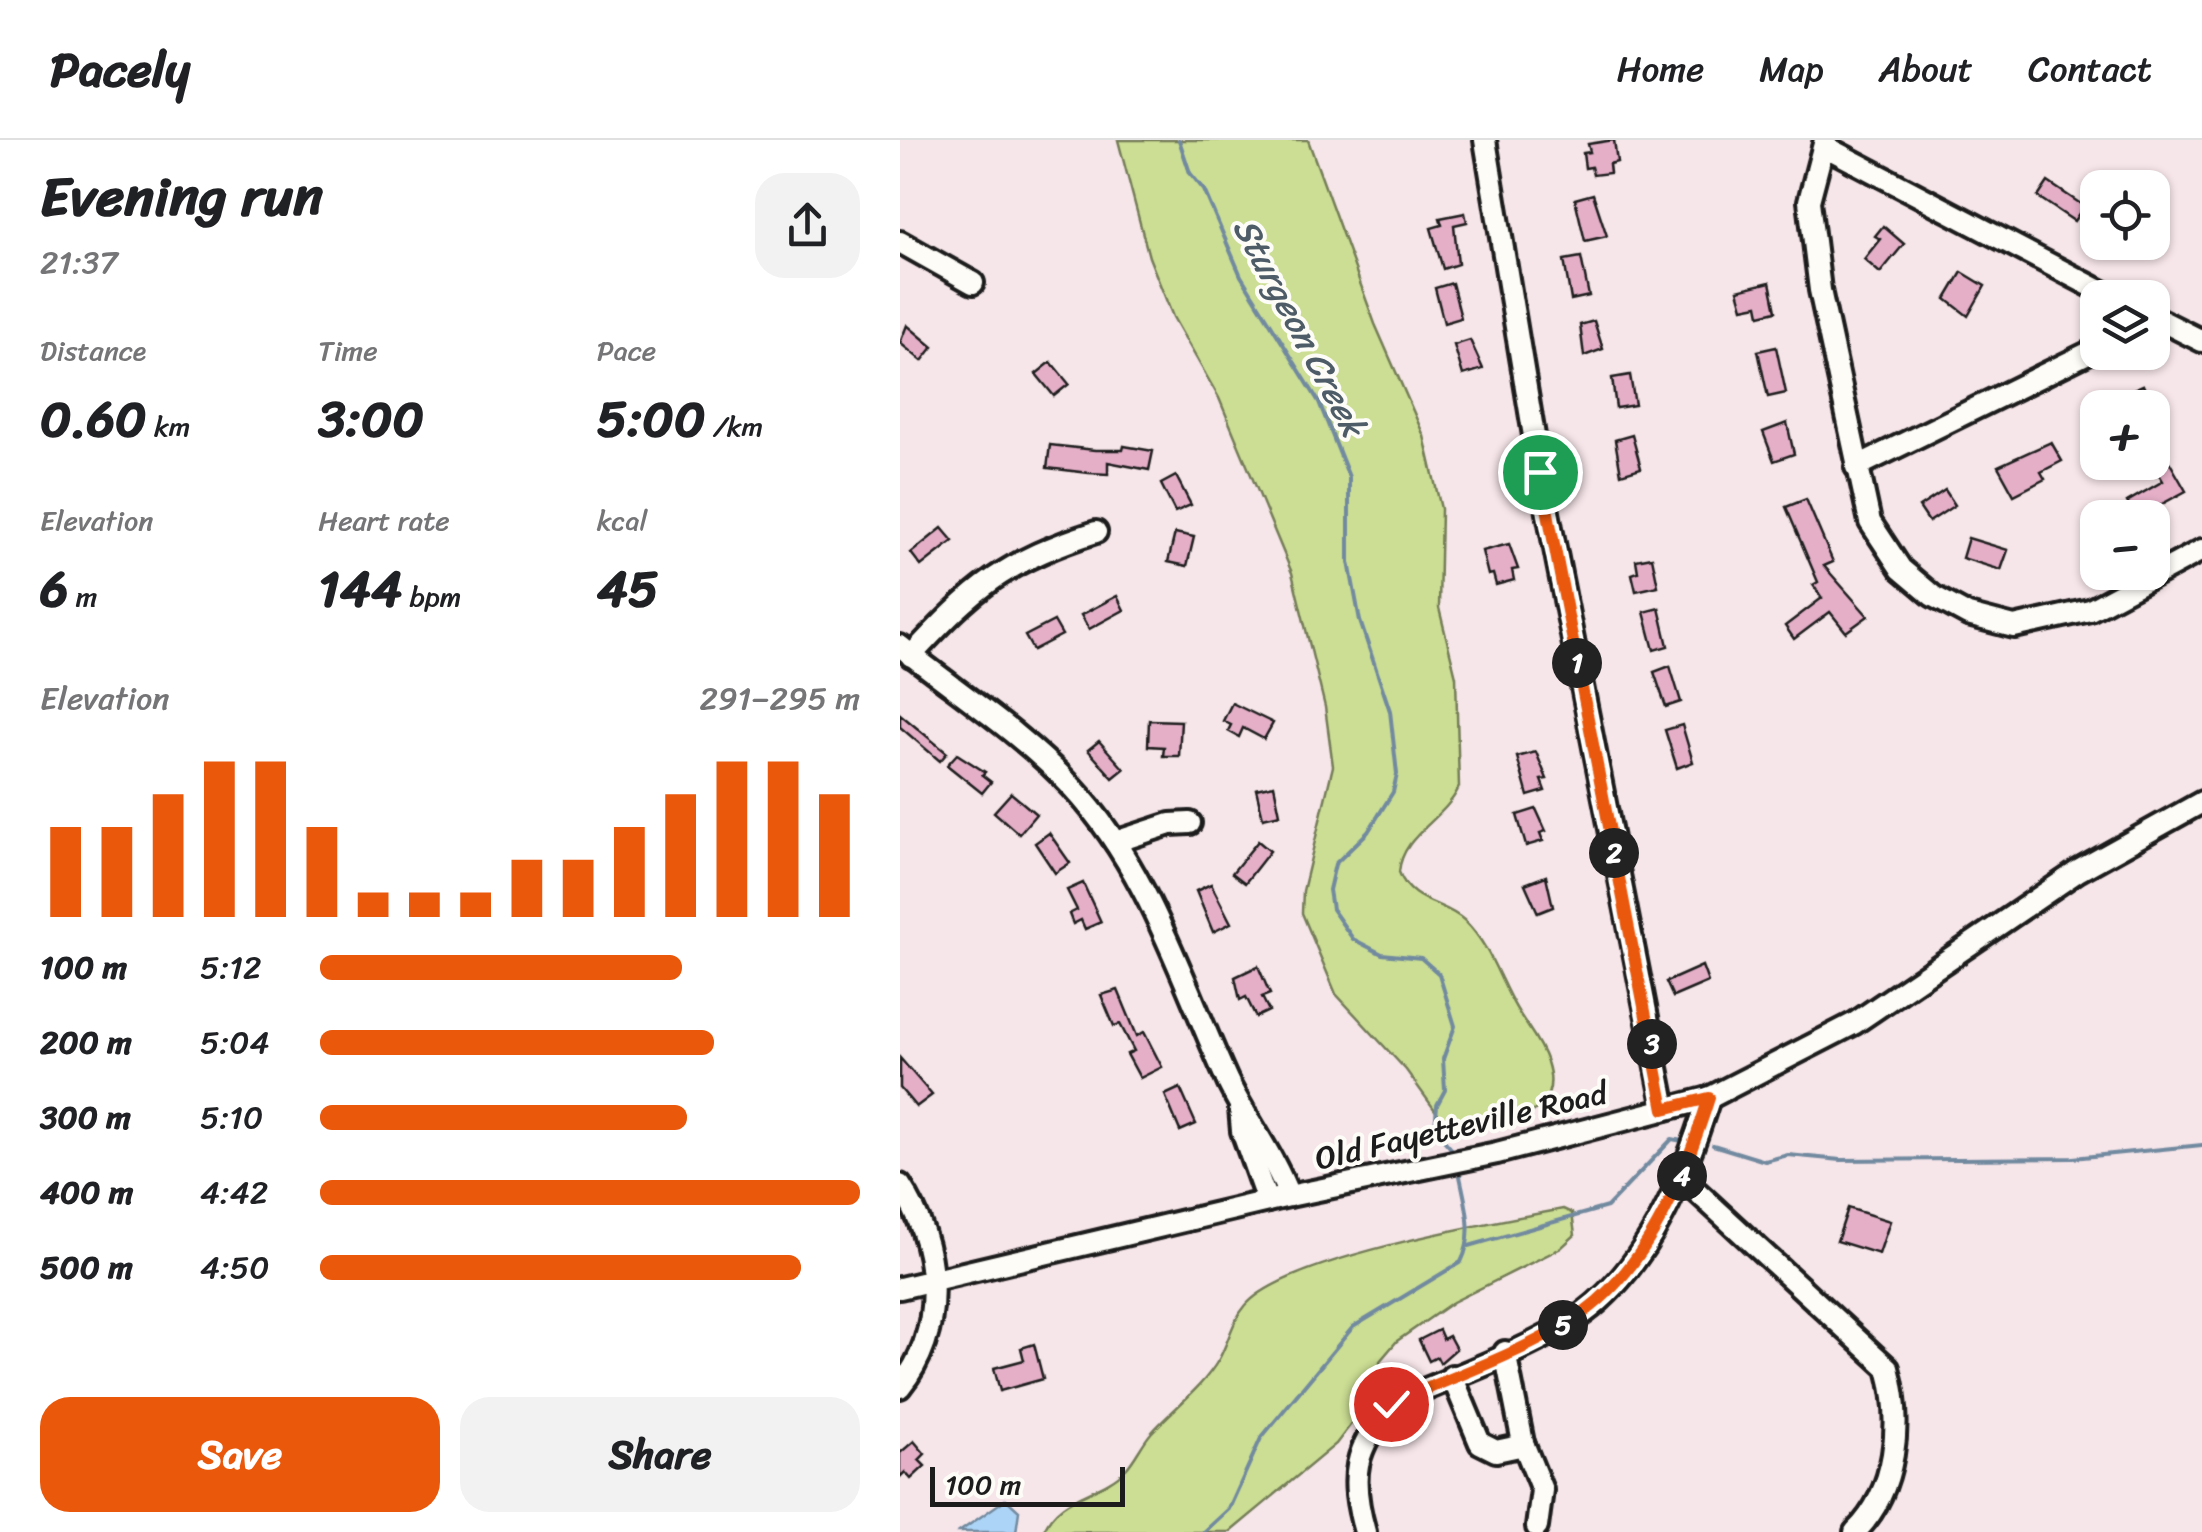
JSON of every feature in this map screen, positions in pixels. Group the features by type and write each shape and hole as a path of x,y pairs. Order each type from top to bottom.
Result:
{"street":[{"path":"1484,140 1544,491 1664,1109"},
{"path":"2080,280 1824,143 1810,200 1820,290 1870,522 1901,569 1933,596 1968,615 2014,626 2090,610 2202,550"},
{"path":"900,242 974,283"},
{"path":"2170,326 2202,342"},
{"path":"1856,467 2080,357"},
{"path":"1096,532 1020,560 990,577 906,651 1049,765 1115,842 1155,916 1240,1108 1267,1145 1288,1196"},
{"name":"Old Fayetteville Road","path":"900,1288 1288,1196 1497,1153 1709,1098 1855,1023 2078,871 2202,802"},
{"path":"1115,842 1170,824 1190,823"},
{"path":"1365,1532 1354,1496 1354,1472 1365,1441 1391,1404 1582,1315 1604,1296 1630,1267 1681,1177 1709,1098"},
{"path":"1240,1108 1242,1131 1267,1201"},
{"path":"1681,1177 1888,1368 1896,1398 1894,1452 1880,1496 1854,1532"},
{"path":"900,1185 923,1228 933,1280 925,1348 900,1386"},
{"path":"1505,1352 1524,1445 1542,1490 1537,1527"},
{"path":"1452,1376 1480,1443 1496,1451 1524,1445"}],"green space":[{"path":"1118,140 1308,140 1375,324 1424,436 1441,509 1439,608 1456,677 1459,787 1453,799 1408,847 1399,872 1411,890 1457,914 1474,931 1541,1047 1550,1083 1546,1099 1519,1118 1481,1125 1445,1124 1406,1070 1336,994 1302,913 1303,891 1333,766 1325,707 1292,573 1219,398 1173,317 1149,257"},
{"path":"1563,1209 1572,1213 1575,1235 1561,1248 1453,1302 1397,1341 1380,1361 1380,1386 1336,1444 1230,1532 1043,1532 1050,1519 1069,1502 1126,1469 1152,1432 1212,1369 1246,1305 1268,1288 1346,1257"}],"water":[{"path":"1006,1499 1019,1511 1016,1532 959,1532"}],"building":[{"path":"1614,140 1617,162 1609,164 1610,173 1593,175 1591,167 1585,168 1583,153 1590,152 1588,144"},
{"path":"2048,182 2080,203 2080,212 2074,221 2038,197"},
{"path":"1593,194 1607,236 1585,241 1575,199"},
{"path":"1465,213 1467,222 1454,225 1458,264 1443,269 1431,228 1442,225 1440,218"},
{"path":"1883,226 1904,244 1880,273 1864,259 1880,239 1875,236"},
{"path":"1581,257 1589,296 1571,300 1564,260"},
{"path":"1962,272 1985,286 1968,316 1946,299"},
{"path":"1770,282 1776,311 1760,315 1758,305 1743,308 1738,290"},
{"path":"1452,283 1461,318 1444,323 1435,288"},
{"path":"1594,321 1603,349 1584,356 1580,325"},
{"path":"907,325 933,347 922,361 900,343"},
{"path":"1470,340 1483,369 1463,375 1454,345"},
{"path":"1776,347 1786,393 1768,397 1758,351"},
{"path":"1051,362 1069,384 1054,396 1036,374"},
{"path":"1630,375 1635,405 1616,408 1612,378"},
{"path":"1787,423 1794,454 1774,461 1763,432"},
{"path":"1632,435 1641,468 1621,474 1615,440"},
{"path":"2051,442 2062,461 2041,472 2045,479 2014,495 1998,466"},
{"path":"1050,445 1095,450 1123,450 1124,446 1153,451 1149,470 1108,462 1108,474 1089,473 1047,468"},
{"path":"2170,463 2186,491 2169,500 2130,500 2170,480"},
{"path":"1176,476 1191,505 1175,512 1161,484"},
{"path":"1945,490 1955,505 1929,522 1919,507"},
{"path":"1806,499 1833,562 1824,566 1868,616 1846,632 1830,612 1794,639 1785,626 1822,598 1813,585 1818,582 1786,507"},
{"path":"942,528 953,541 921,566 911,553"},
{"path":"1175,533 1194,537 1187,566 1168,562"},
{"path":"1968,538 2008,550 2001,570 1962,558"},
{"path":"1509,544 1518,569 1512,570 1514,580 1496,585 1493,574 1488,575 1482,551"},
{"path":"1652,557 1658,586 1636,591 1632,574 1638,572 1636,560"},
{"path":"1117,596 1124,610 1089,629 1081,615"},
{"path":"1659,608 1668,646 1654,650 1644,612"},
{"path":"1054,621 1062,635 1033,650 1025,636"},
{"path":"1670,666 1681,702 1666,707 1654,672"},
{"path":"1232,703 1273,723 1264,739 1243,728 1239,737 1228,731 1231,725 1223,721"},
{"path":"900,714 947,753 940,761 900,727"},
{"path":"1149,720 1181,721 1179,756 1163,756 1164,747 1148,746"},
{"path":"1682,725 1693,762 1677,768 1665,730"},
{"path":"1099,741 1124,769 1113,778 1088,750"},
{"path":"1536,752 1547,779 1541,780 1545,791 1528,796 1517,757"},
{"path":"957,754 985,772 982,775 991,782 982,793 947,765"},
{"path":"1274,785 1280,814 1263,818 1256,789"},
{"path":"1011,793 1036,814 1019,834 994,812"},
{"path":"1536,809 1546,831 1540,833 1543,841 1526,846 1517,815"},
{"path":"1049,833 1070,863 1055,873 1035,843"},
{"path":"1258,841 1270,851 1245,883 1232,873"},
{"path":"1546,876 1553,907 1538,913 1525,884"},
{"path":"1083,883 1101,922 1085,929 1081,920 1073,924 1069,914 1077,910 1067,890"},
{"path":"1211,884 1231,923 1213,932 1196,891"},
{"path":"1258,966 1270,994 1262,997 1269,1011 1256,1017 1246,997 1240,1000 1235,977"},
{"path":"1702,966 1708,982 1673,997 1666,982"},
{"path":"1118,990 1137,1036 1144,1032 1162,1067 1140,1078 1127,1054 1134,1051 1120,1024 1114,1026 1101,995"},
{"path":"900,1058 932,1095 916,1107 900,1088"},
{"path":"1180,1088 1196,1124 1180,1131 1165,1095"},
{"path":"1848,1208 1890,1221 1879,1254 1837,1241"},
{"path":"1439,1330 1443,1339 1449,1336 1456,1349 1440,1363 1437,1357 1429,1361 1419,1340"},
{"path":"1034,1344 1043,1379 1000,1391 994,1368 1024,1360 1021,1348"},
{"path":"914,1441 925,1454 919,1460 925,1466 911,1479 905,1472 900,1477 900,1453"}],"waterway":[{"name":"Sturgeon Creek","path":"1179,140 1190,173 1204,190 1241,276 1319,402 1349,477 1349,562 1360,621 1390,711 1397,774 1393,792 1368,832 1335,864 1329,890 1332,909 1353,939 1382,954 1421,958 1439,974 1455,1026 1443,1059 1445,1090 1437,1105 1435,1130 1455,1153"},
{"path":"1469,1246 1607,1207 1672,1139 1682,1141"},
{"path":"1713,1145 1765,1161 1788,1155 1841,1160 2073,1158 2202,1145"},
{"name":"Sturgeon Creek","path":"1204,1532 1229,1509 1261,1438 1353,1327 1461,1262 1469,1228 1459,1171"}],"route":[{"path":"1391,1404 1552,1331 1582,1315 1604,1296 1630,1267 1681,1177 1709,1098 1664,1109 1540,472"}]}
